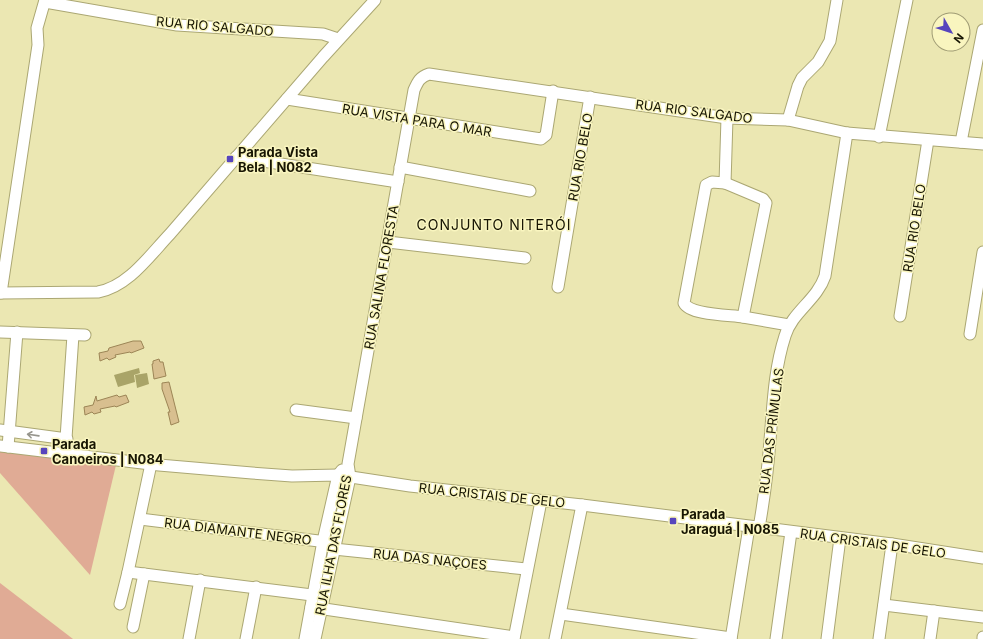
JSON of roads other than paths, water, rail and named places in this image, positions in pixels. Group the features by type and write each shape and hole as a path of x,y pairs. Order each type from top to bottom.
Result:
{"street":[{"path":"45,1 37,28 38,45 0,293 98,292 112,289 147,259 338,39 375,0"},
{"path":"788,120 798,86 802,78 818,62 830,41 837,0"},
{"path":"879,137 907,0"},
{"name":"RUA RIO SALGADO","path":"45,1 177,25 323,34 338,39"},
{"path":"960,142 983,30"},
{"name":"RUA RIO SALGADO","path":"414,90 422,76 429,74 553,91 727,118 788,120 847,133 879,137 983,144"},
{"name":"RUA SALINA FLORESTA","path":"348,464 414,90"},
{"name":"RUA VISTA PARA O MAR","path":"286,99 541,139 546,135 553,91"},
{"name":"RUA RIO BELO","path":"558,287 590,97"},
{"path":"725,183 727,118"},
{"name":"RUA DAS PRÍMULAS","path":"731,639 769,455 774,389 784,336 790,325 818,291 825,276 847,133"},
{"name":"RUA RIO BELO","path":"900,316 928,140"},
{"path":"236,157 398,182"},
{"path":"400,167 530,191"},
{"path":"743,317 766,203 763,199 725,183 712,182 706,185 684,303 689,310 790,325"},
{"path":"388,242 525,258"},
{"path":"970,334 983,252"},
{"path":"0,332 85,335"},
{"path":"4,446 17,332"},
{"path":"65,453 73,335"},
{"path":"296,410 356,418"},
{"path":"5,431 67,440"},
{"name":"RUA CRISTAIS DE GELO","path":"4,446 151,464 284,475 350,477 410,486 582,505 892,544 983,558"},
{"path":"120,604 151,464"},
{"name":"RUA ILHA DAS FLORES","path":"315,639 316,608 312,595 338,476 348,464"},
{"name":"RUA ILHA DAS FLORES","path":"306,639 335,546 350,477 348,464"},
{"path":"316,608 514,638 526,569 541,501"},
{"path":"556,639 582,505"},
{"name":"RUA DIAMANTE NEGRO","path":"140,519 323,541 335,546"},
{"path":"776,639 791,532"},
{"path":"827,639 840,538"},
{"path":"879,639 892,544"},
{"name":"RUA DAS NAÇOES","path":"335,546 526,569"},
{"path":"128,572 312,595"},
{"path":"132,627 144,574"},
{"path":"189,639 200,580"},
{"path":"246,639 256,587"},
{"path":"884,605 983,617"},
{"path":"930,639 934,611"},
{"path":"561,614 731,639"}],"place":[{"name":"Parada Vista Bela | N082","path":"230,159"},
{"name":"Parada Canoeiros | N084","path":"44,451"},
{"name":"Parada Jaraguá | N085","path":"673,521"}],"district":[{"name":"CONJUNTO NITERÓI","path":"494,224"}]}
